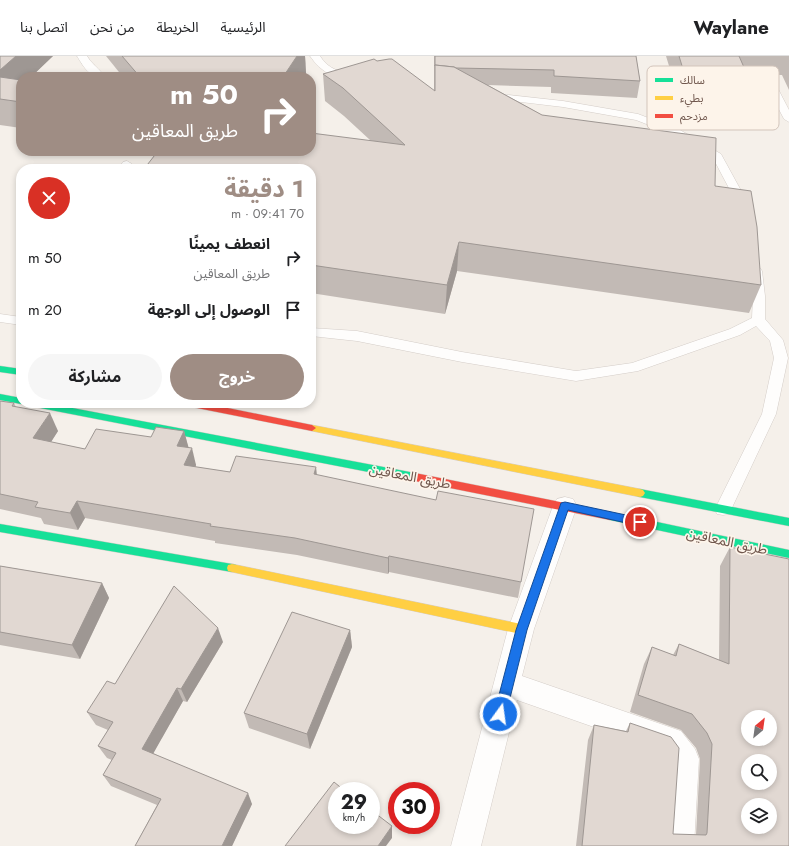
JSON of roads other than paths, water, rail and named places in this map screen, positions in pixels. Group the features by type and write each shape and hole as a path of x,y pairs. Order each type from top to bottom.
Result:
{"street":[{"path":"0,368 16,371"},
{"path":"0,397 16,400"},
{"name":"طريق المعاقين","path":"56,408 565,506 789,554"},
{"name":"طريق المعاقين","path":"212,408 789,522"},
{"path":"466,846 521,630 565,506"},
{"path":"0,528 242,570 521,630"},
{"path":"508,684 671,741 686,759 679,846"}],"lane":[{"path":"82,56 86,65 95,72"},
{"path":"315,56 321,67 339,75 362,79"},
{"path":"477,94 563,104 638,116 647,120"},
{"path":"779,100 789,119"},
{"path":"671,130 717,156 748,215"},
{"path":"723,509 769,414 781,358 776,340 758,320 759,296 754,259"},
{"path":"0,318 16,320"},
{"path":"316,332 357,336 462,357 576,376 633,368 735,332 758,320"}]}
